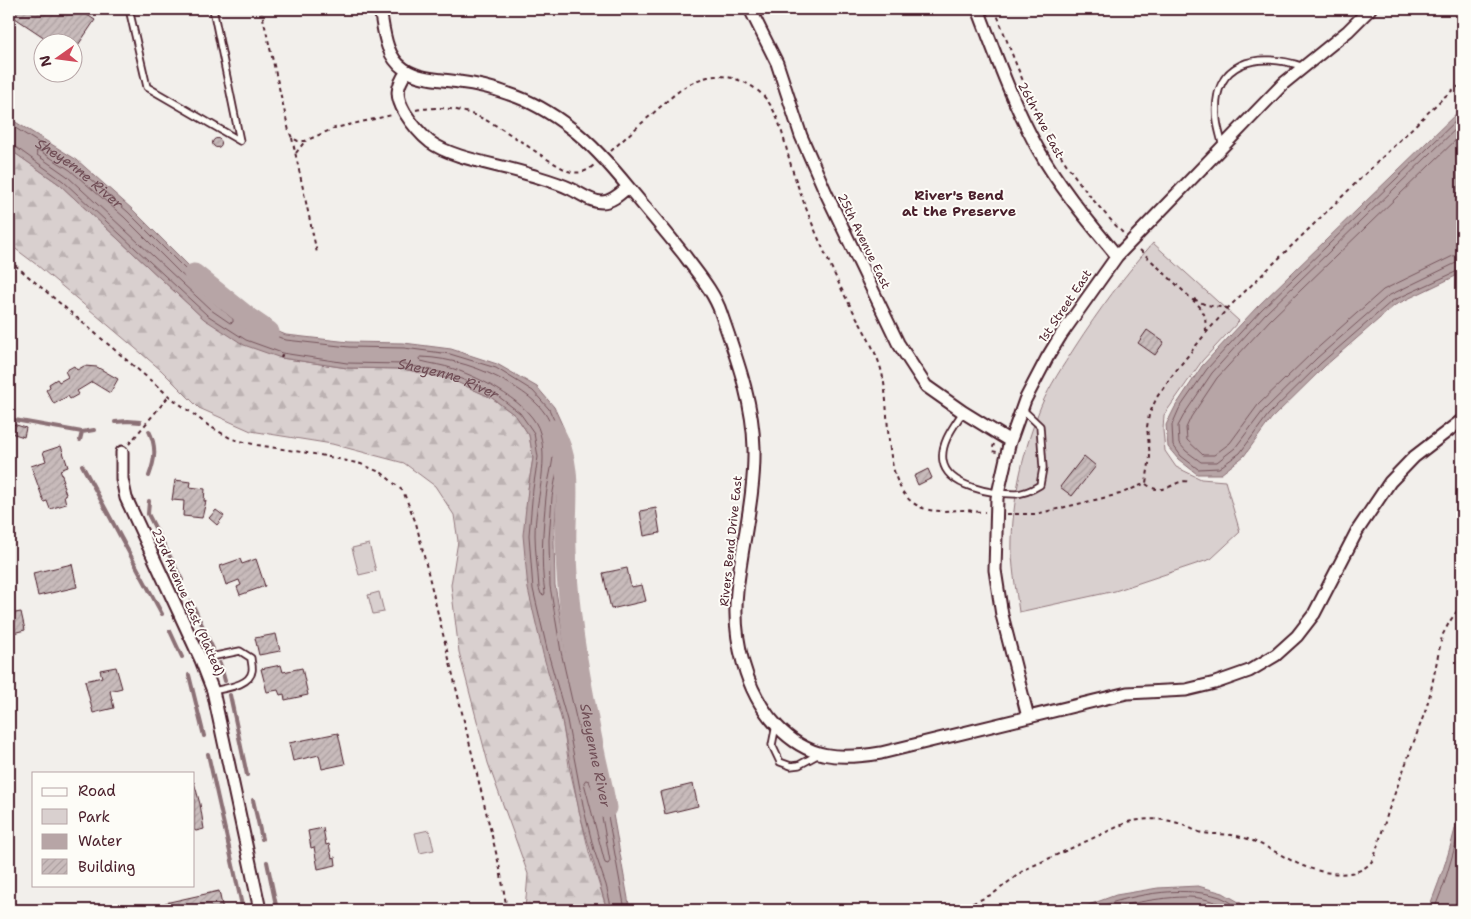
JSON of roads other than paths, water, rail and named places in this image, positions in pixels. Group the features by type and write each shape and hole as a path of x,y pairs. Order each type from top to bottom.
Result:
{"street":[{"path":"380,9 392,56 407,71 400,82 398,93 412,125 429,142 447,151 530,174 570,188 592,201 604,202 628,187"},
{"name":"25th Avenue East","path":"750,9 777,63 801,136 826,193 898,343 926,386 1010,441"},
{"name":"26th Ave East","path":"978,9 1006,84 1038,150 1080,212 1117,256"},
{"name":"1st Street East","path":"1028,717 998,594 995,570 998,493 1010,441 1022,409 1061,334 1117,256 1284,83 1348,31 1370,9"},
{"name":"Rivers Bend Drive East","path":"407,71 425,78 459,82 510,94 537,106 572,129 603,157 666,231 706,285 719,307 740,369 750,407 754,448 752,493 737,593 737,627 744,666 755,694 767,716 789,738 819,754 855,758 881,753 1127,693 1186,690 1215,684 1249,671 1276,655 1297,636 1314,614 1357,531 1390,482 1414,457 1462,420"},
{"name":"23rd Avenue East (Platted)","path":"122,452 122,479 126,498 201,660 213,691 260,910"}],"lane":[{"path":"129,9 147,87 240,141 213,9"},
{"path":"1223,147 1217,121 1217,102 1220,88 1226,75 1237,66 1250,61 1281,60 1304,66"},
{"path":"963,412 946,439 943,452 945,468 953,478 966,485 998,493 1016,494 1030,491 1040,486 1043,468 1040,426 1022,409"},
{"path":"201,660 240,651 251,658 253,670 250,678 240,684 213,691"},
{"path":"776,725 772,745 780,762 790,766 799,765 819,754"}],"water":[{"path":"1462,108 1462,273 1395,305 1325,366 1271,419 1244,456 1221,474 1197,474 1178,459 1168,447 1166,425 1175,407 1202,366 1257,307"},
{"path":"9,118 77,160 132,209 224,298 257,323 286,335 349,342 404,343 451,349 497,364 537,387 554,407 564,429 564,460 557,497 554,541 555,585 566,651 581,717 594,764 611,803 630,910 607,910 579,811 562,721 543,654 528,589 523,535 533,458 529,435 516,416 492,398 450,379 403,369 347,368 281,358 244,345 204,319 59,184 9,149"},
{"path":"1462,797 1462,883 1454,910 1428,910 1448,854"},
{"path":"1198,886 1223,893 1253,910 1075,910 1116,895 1158,888"}],"waterway":[{"name":"Sheyenne River","path":"194,274 269,332"},
{"path":"9,419 82,432 80,440"},
{"path":"115,422 140,422"},
{"path":"82,432 94,430"},
{"name":"Sheyenne River","path":"553,430 560,444 566,474 567,568 574,640 606,808"},
{"path":"149,431 154,454 149,476"},
{"path":"82,465 162,614"},
{"path":"149,501 148,514 182,580"},
{"path":"191,601 213,649"},
{"path":"170,631 182,657"},
{"path":"220,663 225,681"},
{"path":"189,675 204,736"},
{"path":"230,695 247,775"},
{"path":"208,754 243,910"},
{"path":"253,800 262,839"},
{"path":"267,862 277,910"}],"district":[{"name":"River's Bend at the Preserve","path":"959,204"}]}
